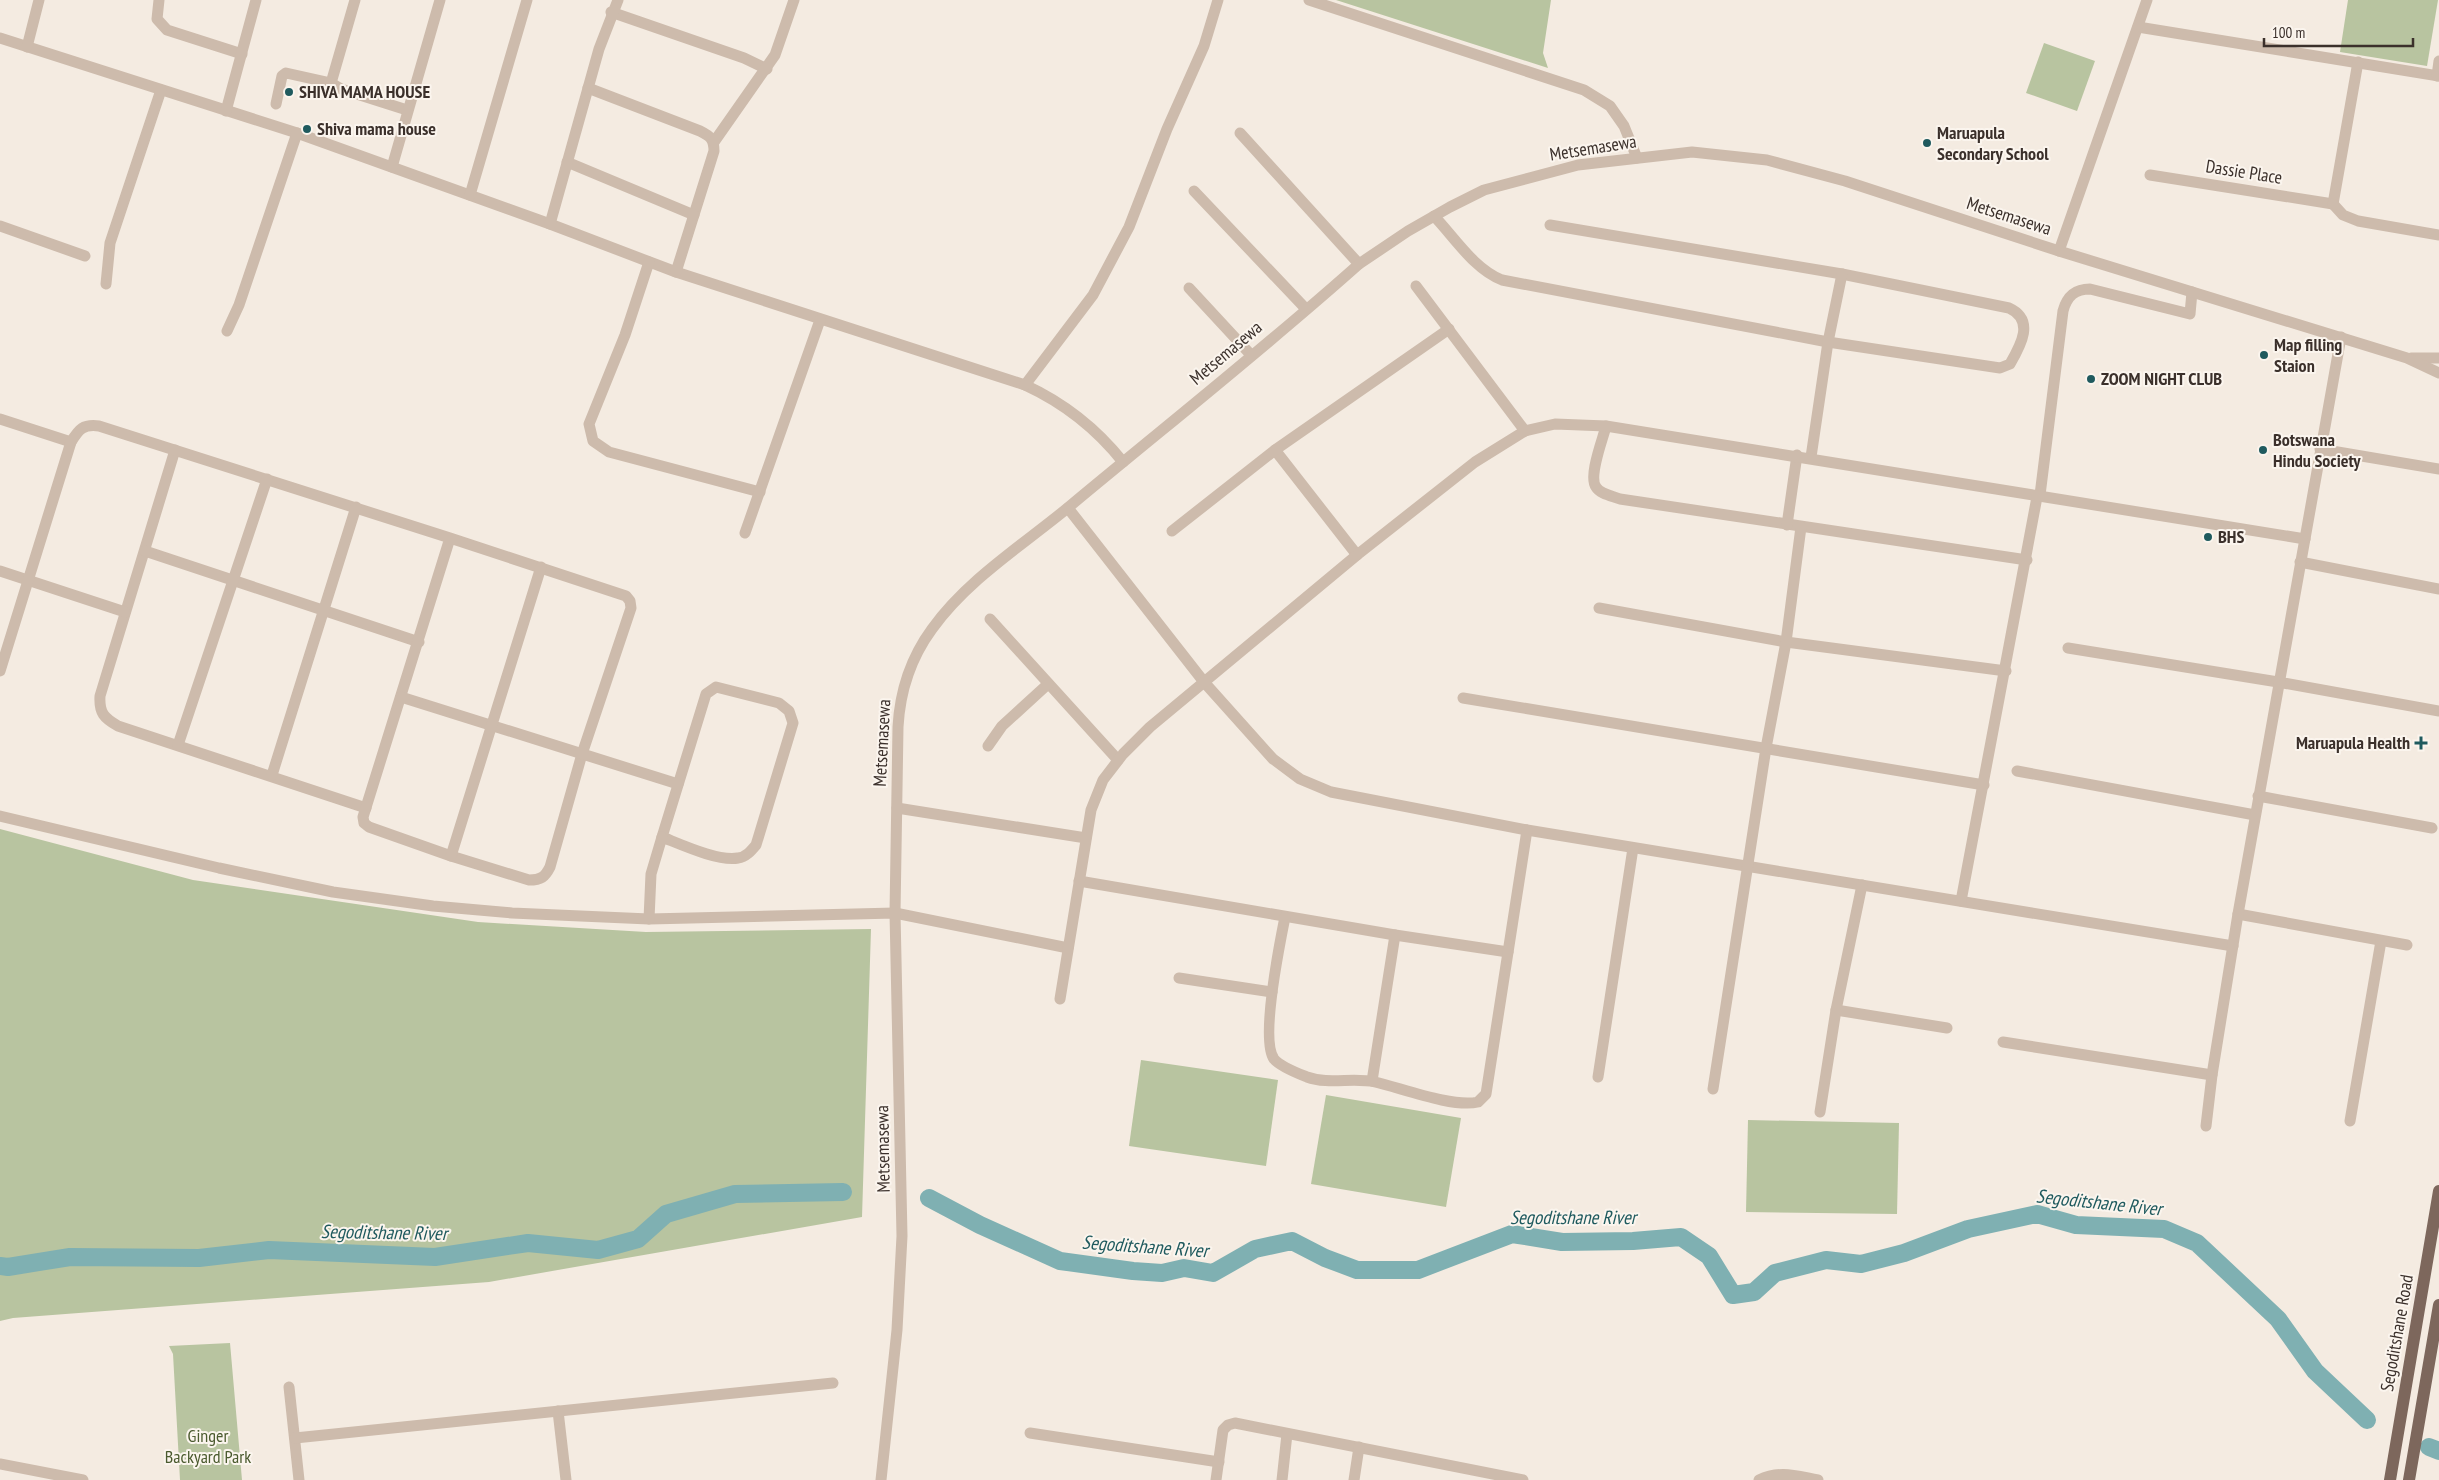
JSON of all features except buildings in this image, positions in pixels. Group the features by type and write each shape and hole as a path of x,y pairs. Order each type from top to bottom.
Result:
{"main road":[{"name":"Segoditshane Road","path":"2390,1480 2439,1191"},
{"name":"Segoditshane Road","path":"2409,1480 2439,1305"}],"street":[{"path":"27,47 39,0"},
{"path":"159,0 157,19 167,30 242,54"},
{"path":"226,111 256,0"},
{"path":"331,83 355,0"},
{"path":"392,167 440,0"},
{"path":"470,195 527,0"},
{"path":"550,224 611,12 618,0"},
{"path":"714,142 775,55 794,0"},
{"path":"1025,385 1093,295 1129,226 1167,129 1204,46 1218,0"},
{"path":"1309,0 1584,90 1610,106 1624,126 1637,158"},
{"path":"2059,250 2147,0"},
{"path":"611,12 744,58 767,68"},
{"path":"2138,27 2438,76 2439,61"},
{"path":"0,38 297,133 550,224 676,272 1025,385 1065,406 1105,440 1123,462"},
{"path":"2358,62 2333,204 2343,214 2358,221 2439,235"},
{"path":"276,104 282,76 286,73 331,83 341,89 407,110"},
{"path":"588,88 700,131 709,135 714,142 714,151 676,272"},
{"path":"106,284 110,242 161,90"},
{"path":"227,331 238,305 297,133"},
{"path":"1240,133 1360,264"},
{"name":"Metsemasewa","path":"881,1480 897,1330 902,1236 896,912 900,699 917,651 933,628 969,587 1068,508 1360,264 1434,216 1484,190 1578,165 1692,152 1767,160 1844,181 2192,292 2407,358 2439,372"},
{"path":"567,162 694,215"},
{"name":"Dassie Place","path":"2150,175 2333,204"},
{"path":"1194,191 1306,309"},
{"path":"1434,216 1480,267 1491,276 1502,280 1828,342 2000,368 2010,364 2024,336 2024,322 2017,311 2008,308 1842,274 1550,225"},
{"path":"0,226 85,256"},
{"path":"649,262 626,335 589,424 593,441 609,452 760,492"},
{"path":"1810,458 1828,342 1842,274"},
{"path":"1416,286 1525,431"},
{"path":"1189,288 1251,355"},
{"path":"1961,901 2039,496 2063,311 2068,300 2078,291 2090,289 2190,314 2192,292"},
{"path":"745,533 820,320"},
{"path":"1172,530 1275,450 1449,329"},
{"path":"2206,1126 2212,1075 2258,796 2341,337"},
{"name":"Metsemasewa","path":"2407,358 2439,358"},
{"path":"0,419 71,442"},
{"path":"0,671 71,442 81,428 88,424 356,507 626,596 630,601 631,608 582,754 550,867 545,876 539,880 529,880 451,856 369,827 364,823 362,817 419,642 450,538"},
{"path":"1060,999 1091,810 1103,780 1118,760 1150,728 1357,555 1474,462 1525,431 1555,424 1606,426 1797,455 2305,539"},
{"path":"1606,426 1593,475 1595,486 1602,492 1620,498 2027,560"},
{"path":"2320,448 2439,469"},
{"path":"175,450 100,696 99,707 102,714 118,726 272,775 366,808"},
{"path":"1275,450 1357,555"},
{"path":"1788,525 1797,455"},
{"path":"178,745 267,479"},
{"path":"272,775 356,507"},
{"path":"1068,508 1204,682 1273,759 1300,779 1331,792 1527,830 2233,946"},
{"path":"1713,1089 1766,748 1786,642 1801,527"},
{"path":"145,551 419,642"},
{"path":"2300,562 2439,589"},
{"path":"451,856 541,567"},
{"path":"0,571 125,612"},
{"path":"1599,608 1786,642 2006,670"},
{"path":"990,619 1118,760"},
{"path":"2068,648 2278,682 2439,711"},
{"path":"988,746 1002,726 1048,684"},
{"path":"649,919 651,874 678,784 706,694 711,689 722,687 779,703 789,711 793,723 756,844 750,852 737,858 723,858 662,838"},
{"path":"401,697 678,784"},
{"path":"1463,698 1984,785"},
{"path":"2016,771 2255,815"},
{"path":"2258,796 2432,828"},
{"path":"897,808 1086,838"},
{"path":"0,816 219,868 332,892 433,906 512,913 649,919 896,912 1068,948"},
{"path":"1284,916 1272,992 1269,1045 1274,1059 1286,1068 1308,1077 1331,1081 1372,1081 1458,1103 1470,1104 1482,1099 1486,1094 1527,830"},
{"path":"1598,1077 1633,848"},
{"path":"1079,881 1395,936 1508,952"},
{"path":"1820,1112 1836,1010 1862,885"},
{"path":"2238,914 2381,941 2407,944"},
{"path":"1372,1081 1395,936"},
{"path":"2350,1121 2381,941"},
{"path":"1179,978 1272,992"},
{"path":"1836,1010 1947,1028"},
{"path":"2003,1042 2212,1075"},
{"path":"295,1438 833,1383"},
{"path":"289,1387 299,1480"},
{"path":"558,1412 566,1480"},
{"path":"1216,1480 1223,1430 1228,1424 1360,1447 1472,1475 1523,1480"},
{"path":"1030,1433 1219,1462"},
{"path":"1282,1480 1287,1434"},
{"path":"1354,1480 1360,1447"},
{"path":"0,1464 83,1480"},
{"path":"1759,1480 1770,1474 1782,1473 1818,1480"}],"green space":[{"path":"1336,0 1551,0 1543,53 1548,68"},
{"path":"2348,0 2438,0 2427,66 2340,52"},
{"path":"2044,43 2095,61 2077,111 2026,93"},
{"path":"0,829 193,880 478,922 646,932 871,929 862,1217 489,1282 13,1318 0,1321"},
{"path":"1141,1060 1278,1080 1266,1166 1129,1146"},
{"path":"1326,1095 1461,1118 1446,1207 1311,1184"},
{"path":"1748,1120 1899,1123 1897,1214 1746,1212"},
{"name":"Ginger Backyard Park","path":"230,1343 242,1480 180,1480 173,1354 169,1346"}],"waterway":[{"name":"Segoditshane River","path":"0,1266 8,1267 70,1257 199,1258 269,1250 435,1257 528,1243 598,1250 638,1239 666,1214 735,1194 843,1192"},
{"name":"Segoditshane River","path":"929,1198 980,1225 1060,1261 1162,1273 1184,1268 1213,1273 1255,1249 1292,1241 1325,1258 1357,1270 1418,1270 1512,1234 1562,1242 1633,1241 1681,1237 1709,1256 1733,1295 1754,1292 1775,1273 1826,1260 1861,1264 1904,1253 1968,1229 2037,1214 2076,1225 2164,1229 2197,1243 2278,1319 2315,1371 2367,1420"},
{"path":"2429,1447 2439,1451"}],"place":[{"name":"SHIVA MAMA HOUSE","path":"289,92"},
{"name":"Shiva mama house","path":"307,129"},
{"name":"Maruapula Secondary School","path":"1927,143"},
{"name":"Map filling Staion","path":"2264,355"},
{"name":"ZOOM NIGHT CLUB","path":"2091,379"},
{"name":"Botswana Hindu Society","path":"2263,450"},
{"name":"BHS","path":"2208,537"},
{"name":"Maruapula Health","path":"2421,743"}]}
